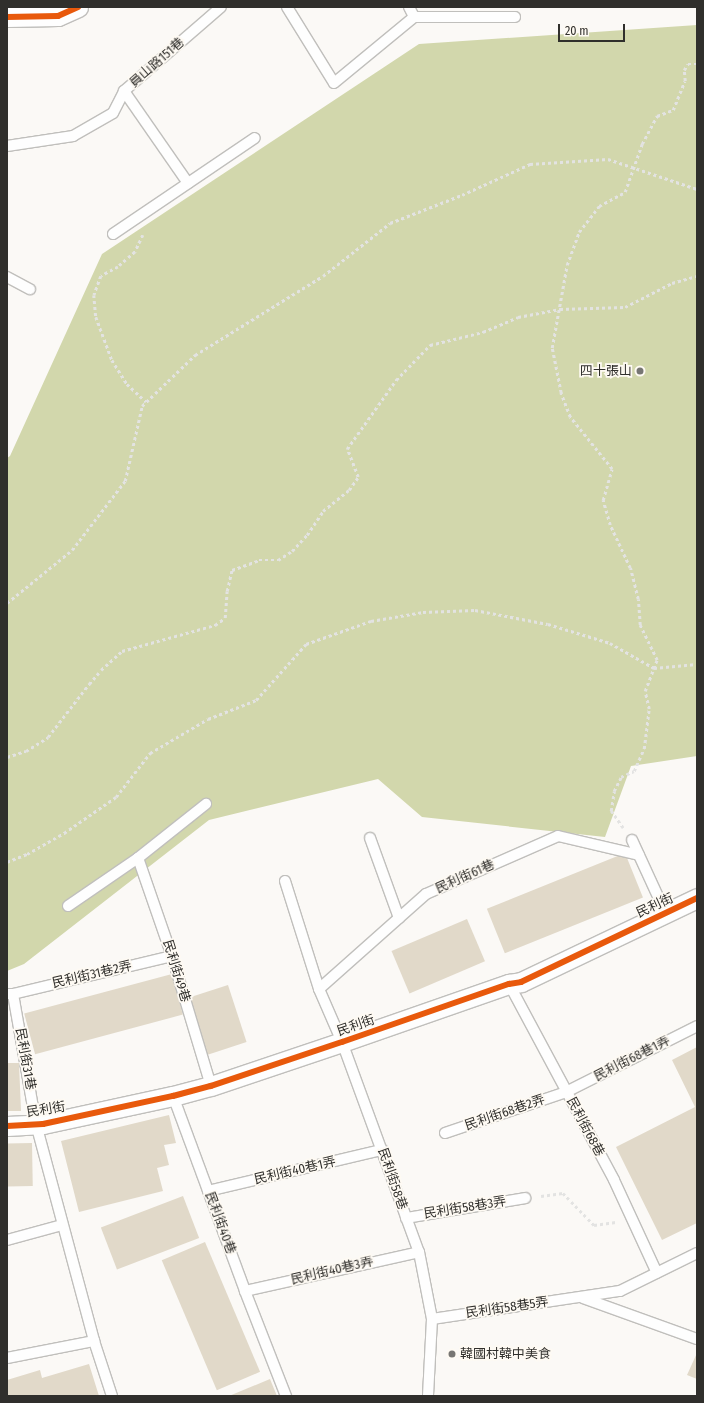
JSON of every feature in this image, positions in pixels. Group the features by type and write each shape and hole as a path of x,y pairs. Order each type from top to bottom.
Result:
{"street":[{"path":"7,17 58,16 78,7"},
{"name":"民利街","path":"7,1126 36,1124 173,1096 211,1086 509,984 521,982 697,898"}],"lane":[{"name":"員山路151巷","path":"7,146 73,136 113,113 124,91 221,7"},
{"path":"287,7 334,83 414,17 515,16"},
{"path":"409,7 414,17"},
{"path":"124,91 188,183"},
{"path":"113,234 254,138"},
{"path":"7,277 30,289"},
{"path":"68,906 138,858 206,804"},
{"name":"民利街61巷","path":"319,989 426,894 558,836 639,856"},
{"path":"370,838 399,918"},
{"path":"632,840 666,914"},
{"name":"民利街49巷","path":"138,858 172,956 211,1086"},
{"path":"285,881 319,989 342,1042"},
{"name":"民利街31巷2弄","path":"10,994 172,956"},
{"name":"民利街68巷","path":"509,984 614,1180 657,1272"},
{"name":"民利街31巷","path":"10,994 36,1124 94,1341 112,1396"},
{"name":"民利街68巷1弄","path":"566,1092 697,1026"},
{"name":"民利街58巷","path":"342,1042 419,1252 432,1319 428,1396"},
{"name":"民利街68巷2弄","path":"445,1133 566,1092"},
{"name":"民利街40巷","path":"173,1096 245,1291 286,1396"},
{"name":"民利街40巷1弄","path":"208,1191 382,1150"},
{"name":"民利街58巷3弄","path":"406,1218 525,1198"},
{"path":"7,1240 62,1225"},
{"name":"民利街40巷3弄","path":"245,1291 419,1252"},
{"name":"民利街58巷5弄","path":"432,1319 620,1291 697,1253"},
{"name":"民利街58巷5弄","path":"582,1297 697,1339"},
{"path":"7,1358 94,1341"}],"path":[{"path":"632,840 610,811 614,791 621,777 634,771 644,749 649,709 645,691 657,660 640,625 638,599 630,568 610,525 603,500 612,469 570,417 561,393 552,348 567,265 578,232 599,206 625,192 642,144 657,116 673,110 685,80 684,70 688,64 697,64"},
{"path":"7,603 72,550 125,481 142,406 146,402 194,355 323,276 390,223 462,195 530,164 608,159 697,189"},
{"path":"146,402 127,384 112,360 96,317 94,295 101,276 118,267 135,252 147,229"},
{"path":"7,757 26,751 48,737 93,679 122,651 215,626 225,618 227,591 232,570 259,560 278,560 292,552 307,535 323,511 349,490 358,477 347,449 396,380 430,344 483,332 518,317 560,310 625,307 672,283 697,276"},
{"path":"7,862 27,854 64,833 116,797 150,753 208,719 256,700 306,644 371,621 423,612 475,610 548,624 610,643 654,668 697,664"},
{"path":"525,1198 563,1194 594,1226 632,1220"}],"green space":[{"path":"697,25 697,756 631,766 605,837 422,817 378,779 209,820 24,964 7,971 7,458 10,456 102,254 419,44"}],"building":[{"path":"625,853 643,898 505,953 487,909"},
{"path":"467,919 485,961 409,993 392,951"},
{"path":"172,974 183,1015 35,1054 24,1014"},
{"path":"228,985 247,1042 205,1056 186,999"},
{"path":"697,1047 697,1223 662,1240 616,1147 695,1107 672,1060"},
{"path":"7,1063 19,1063 21,1111 7,1111"},
{"path":"169,1115 176,1143 164,1145 169,1165 157,1168 163,1191 79,1212 61,1141"},
{"path":"7,1143 32,1143 33,1186 8,1186"},
{"path":"183,1196 199,1238 117,1270 101,1228"},
{"path":"205,1242 260,1372 217,1390 162,1260"},
{"path":"697,1353 697,1379 687,1375"},
{"path":"89,1364 99,1396 7,1396 7,1380 40,1370 42,1378"},
{"path":"270,1379 277,1396 229,1396"}],"cycle path":[{"path":"7,17 58,16 78,7"},
{"path":"7,1126 43,1124 173,1096 211,1086 509,984 521,982 697,898"}],"place":[{"name":"四十張山","path":"640,371"},
{"name":"韓國村韓中美食","path":"452,1354"}]}
